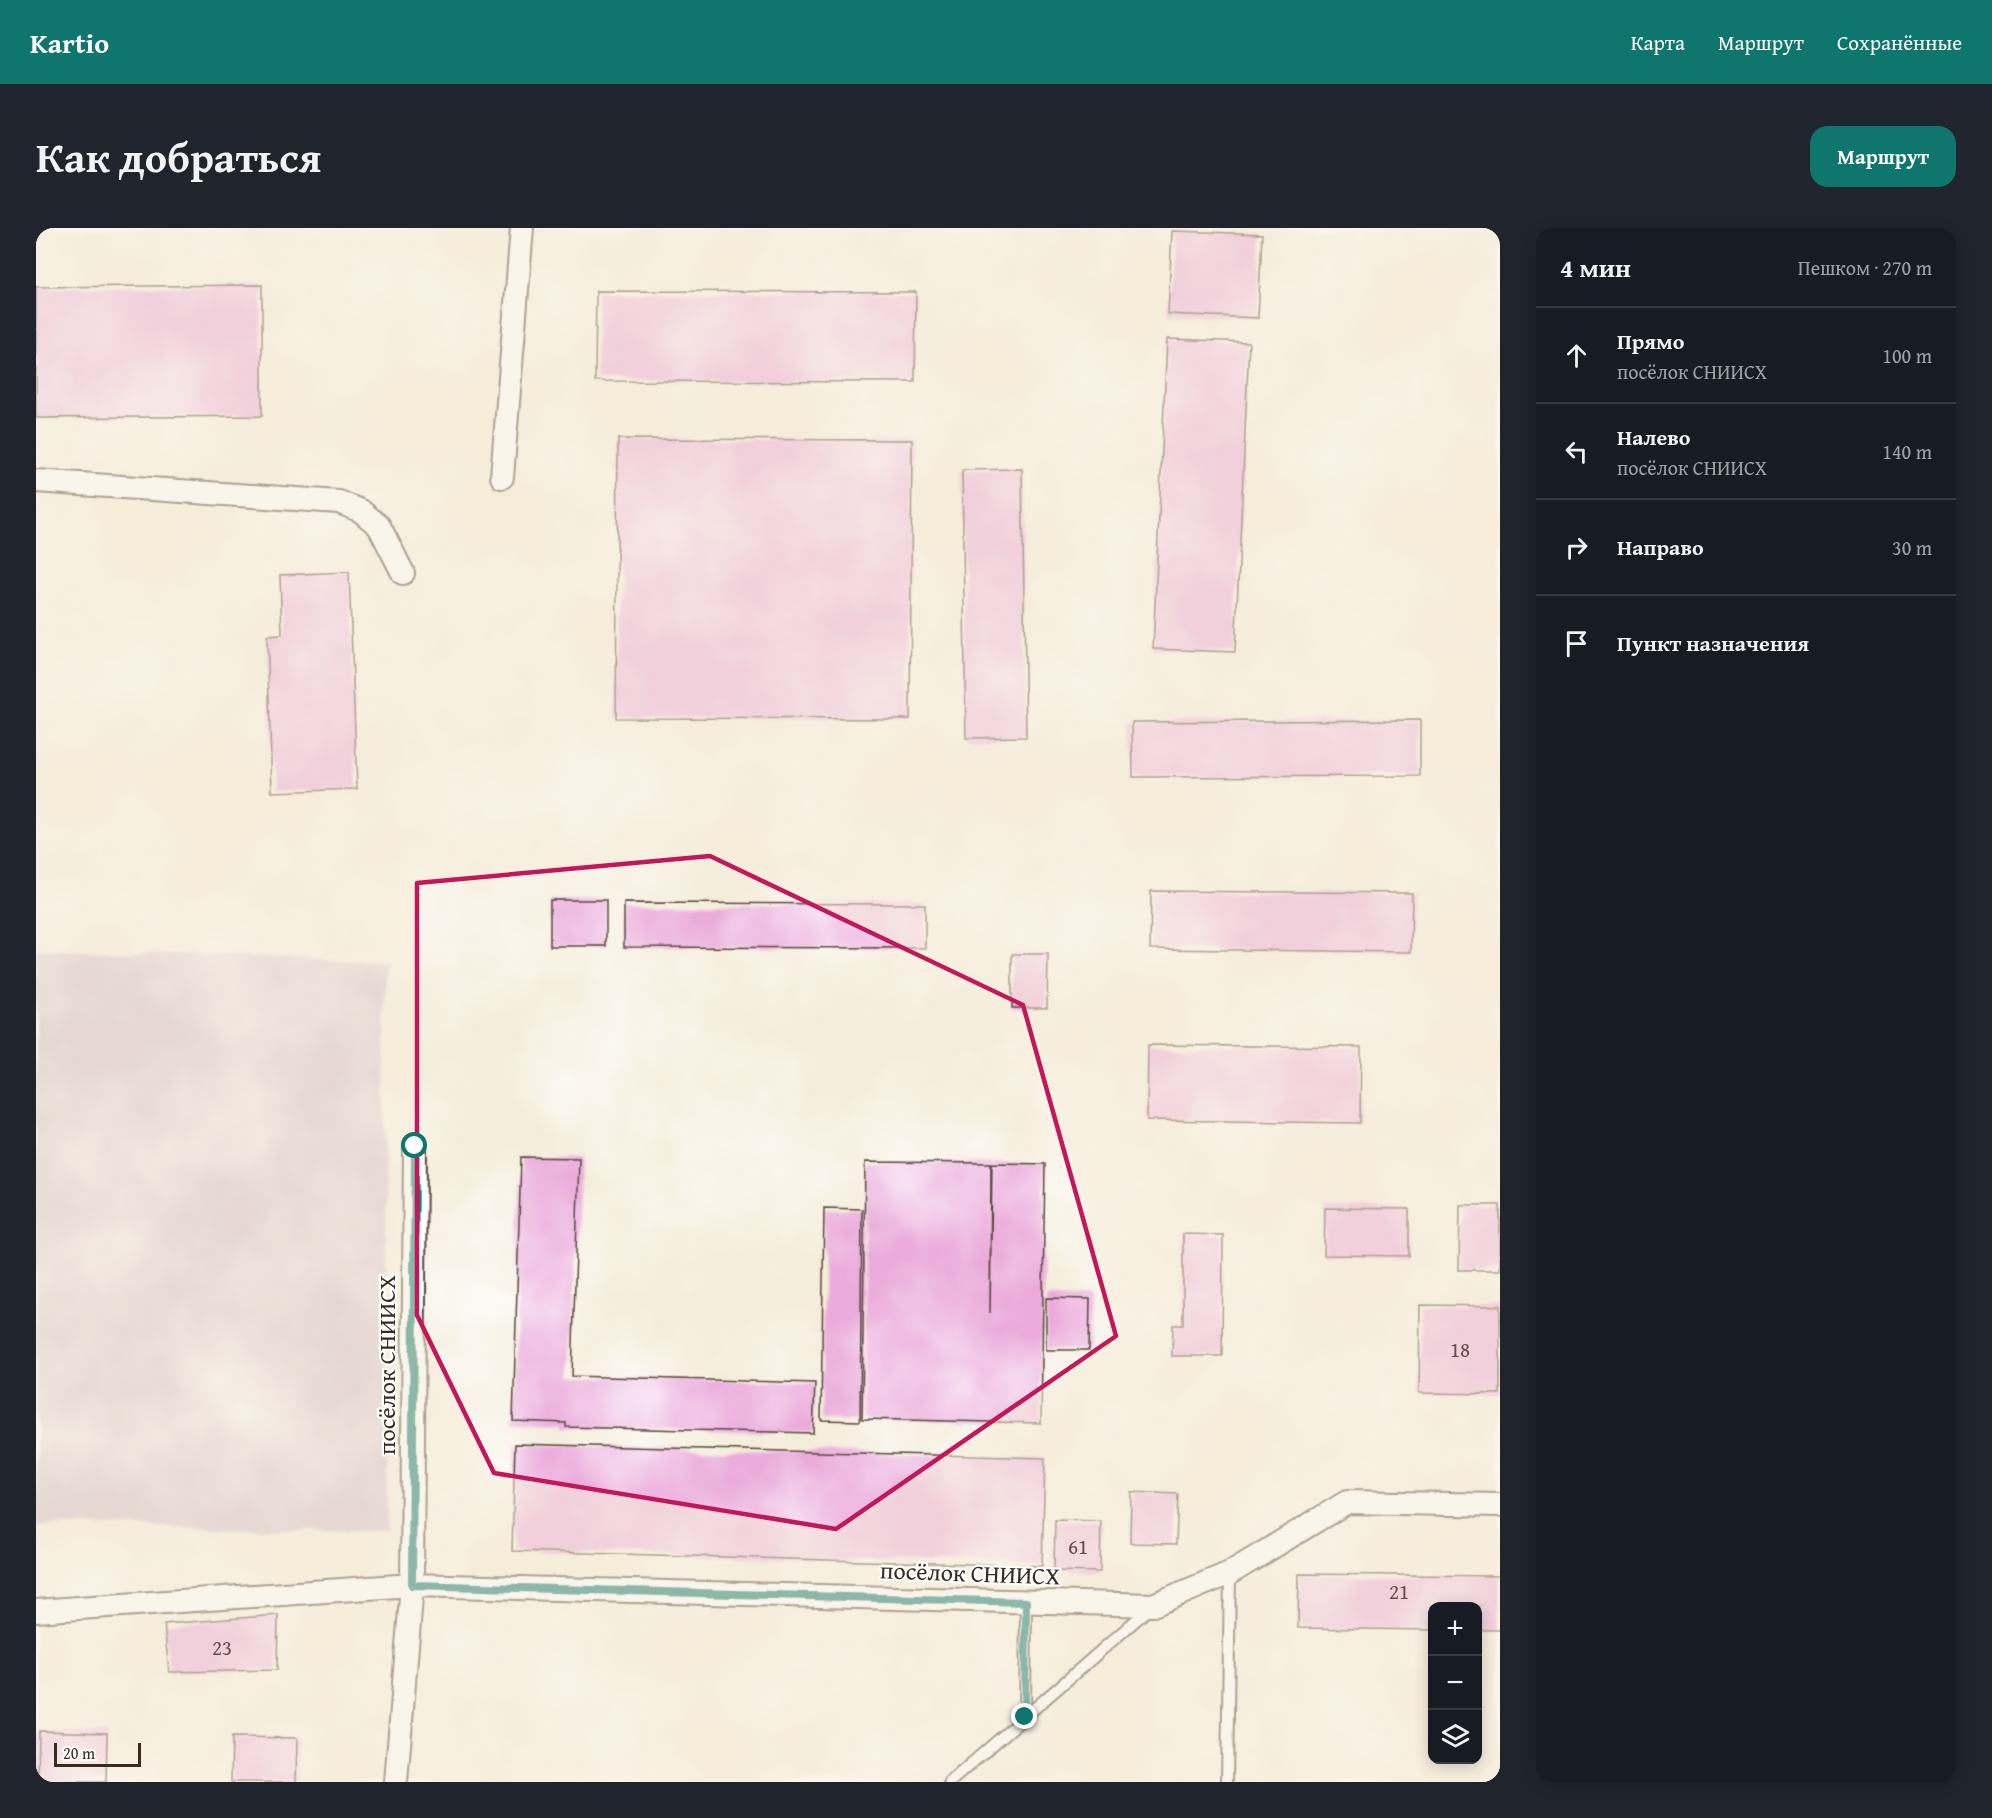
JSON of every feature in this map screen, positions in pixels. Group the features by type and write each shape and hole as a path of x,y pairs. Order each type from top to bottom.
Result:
{"street":[{"path":"502,477 522,228"},
{"path":"36,481 339,502 361,511 379,526 403,573"},
{"name":"посёлок СНИИСХ","path":"396,1782 412,1585 415,1146"},
{"name":"посёлок СНИИСХ","path":"36,1611 412,1585 1154,1605 1230,1573 1347,1502 1500,1505"}],"lane":[{"path":"1227,1782 1230,1573"},
{"path":"1025,1717 1026,1602"},
{"path":"951,1782 1154,1605"}],"highlighted area":[{"path":"710,856 1023,1005 1116,1336 836,1529 494,1473 417,1315 417,883"}],"shaded area":[{"path":"36,949 385,962 387,1531 36,1525"}],"building":[{"path":"1172,231 1262,234 1258,318 1168,314"},
{"path":"262,285 262,416 36,418 36,287"},
{"path":"596,291 916,292 915,382 595,381"},
{"path":"1167,339 1249,342 1235,652 1153,649"},
{"path":"618,439 912,440 910,719 616,718"},
{"path":"1022,469 1026,737 966,738 962,470"},
{"path":"349,572 357,789 272,792 267,636 282,635 280,575"},
{"path":"1420,720 1420,776 1133,777 1132,722"},
{"path":"1151,891 1412,893 1411,952 1150,949"},
{"path":"550,900 606,900 606,946 550,946"},
{"path":"624,903 925,904 925,948 624,947"},
{"path":"1012,954 1048,954 1047,1008 1012,1008"},
{"path":"1148,1045 1361,1047 1360,1123 1147,1120"},
{"path":"521,1157 579,1158 572,1376 815,1383 813,1433 566,1427 566,1423 513,1421"},
{"path":"865,1162 991,1163 990,1313 992,1163 1045,1164 1041,1423 862,1419"},
{"path":"1460,1205 1500,1205 1500,1270 1459,1270"},
{"path":"824,1208 862,1209 860,1421 821,1420"},
{"path":"1325,1208 1409,1209 1409,1256 1324,1255"},
{"path":"1183,1234 1223,1235 1222,1356 1172,1356 1173,1325 1183,1325"},
{"path":"1046,1298 1090,1299 1089,1350 1046,1350"},
{"path":"1420,1305 1500,1306 1500,1394 1419,1393"},
{"path":"515,1444 1045,1458 1042,1566 512,1551"},
{"path":"1131,1492 1178,1494 1176,1544 1130,1543"},
{"path":"1055,1520 1101,1521 1100,1572 1054,1571"},
{"path":"1299,1574 1500,1576 1500,1630 1482,1630 1482,1602 1428,1602 1428,1630 1298,1628"},
{"path":"278,1615 277,1670 169,1672 164,1624"},
{"path":"39,1731 107,1733 106,1782 38,1782"},
{"path":"232,1737 297,1738 296,1782 231,1782"}],"route":[{"path":"415,1146 412,1585 1026,1602 1025,1717"}]}
